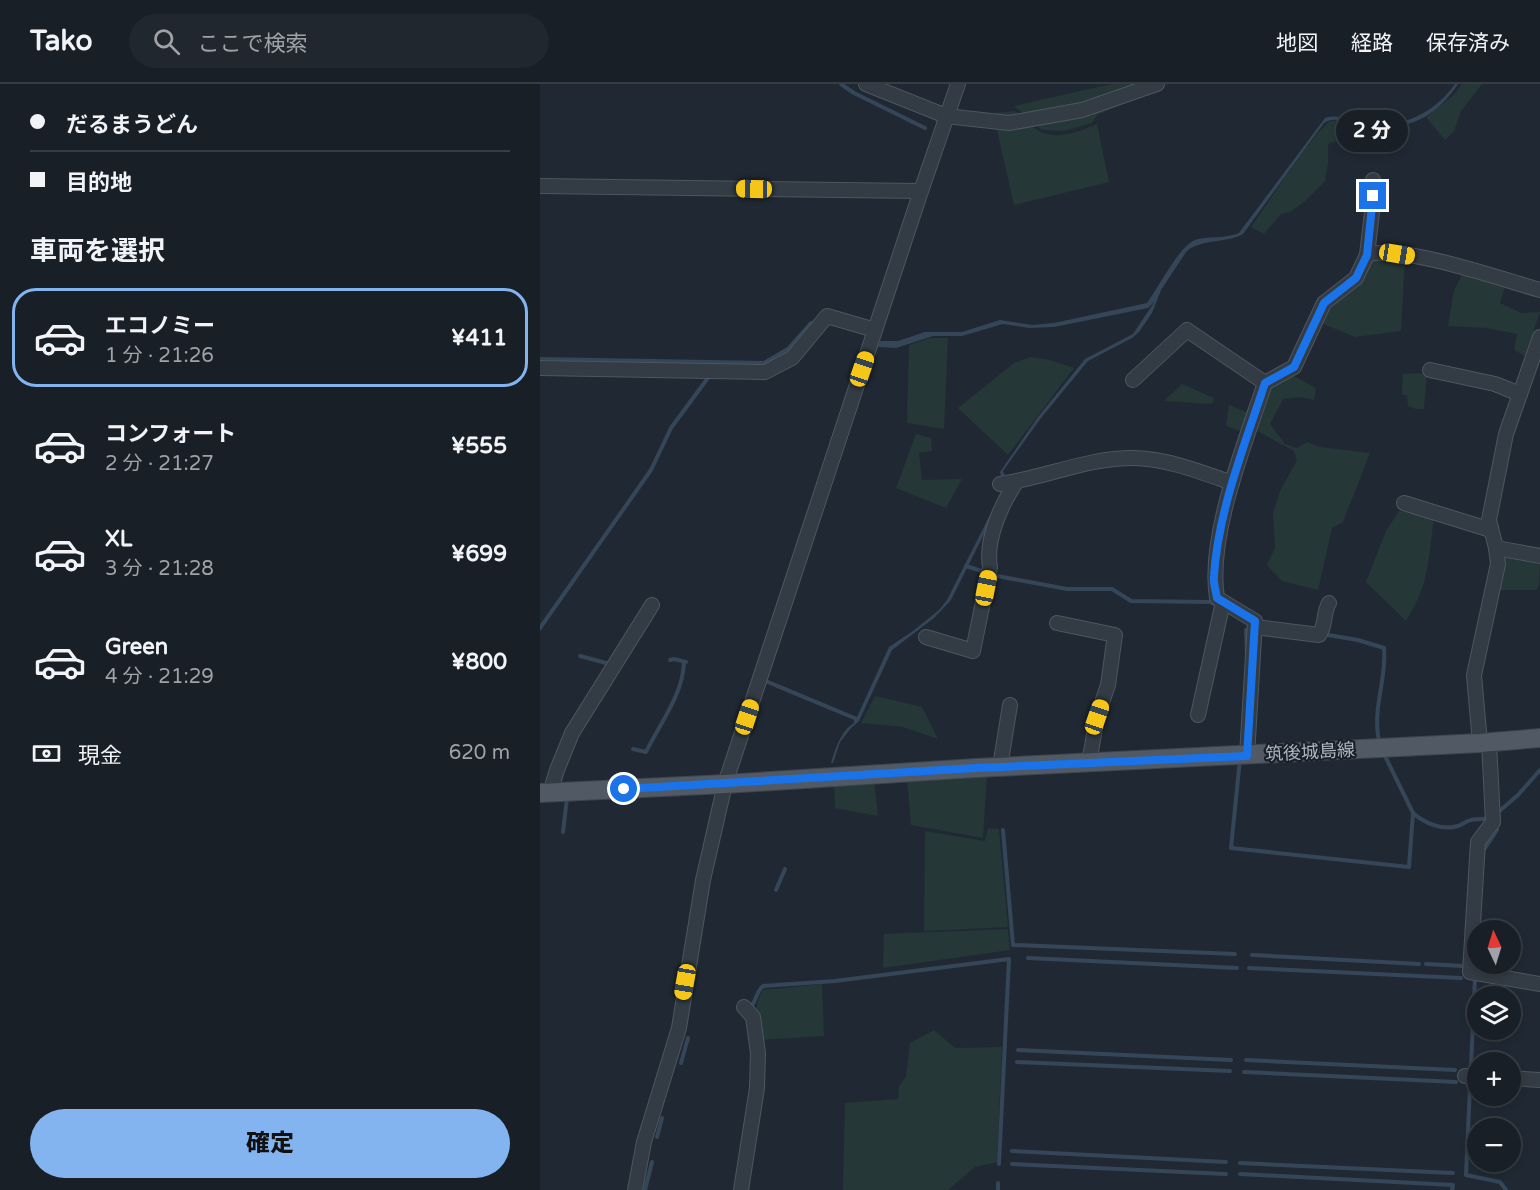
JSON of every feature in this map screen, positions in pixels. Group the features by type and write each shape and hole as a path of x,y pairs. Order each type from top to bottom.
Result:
{"main road":[{"name":"筑後城島線","path":"545,793 1000,766 1484,743 1540,738"}],"street":[{"path":"866,84 946,116 1009,123 1082,110 1157,84"},
{"path":"635,1190 644,1142 679,1028 703,880 725,784 946,116 958,86"},
{"path":"1247,756 1255,621 1217,598 1214,577 1221,532 1232,483 1265,383 1294,367 1324,303 1356,278 1367,255 1373,180"},
{"path":"540,186 921,191"},
{"path":"1367,255 1377,251 1437,260 1540,290"},
{"path":"540,368 765,372 792,358 827,316 876,330"},
{"path":"1133,380 1186,330 1265,383"},
{"path":"1540,337 1506,434 1489,520 1498,564 1474,675 1493,822 1478,842 1470,972 1540,984"},
{"path":"1430,370 1488,382 1520,394"},
{"path":"1000,484 1051,471 1135,458 1180,465 1232,483"},
{"path":"927,637 974,651 990,567 988,557 997,520 1004,501 1017,481"},
{"path":"1404,503 1491,530"},
{"path":"1496,548 1540,556"},
{"path":"1198,715 1223,602"},
{"path":"1255,627 1320,635 1329,603"},
{"path":"545,793 572,733 652,605"},
{"path":"1058,623 1115,635 1108,685 1097,717 1089,762"},
{"path":"1000,766 1010,705"},
{"path":"741,1190 757,1088 758,1053 753,1017 744,1007"},
{"path":"1521,1079 1540,1080"}],"shaded area":[{"path":"1112,84 1168,84 1097,115 1092,123 1065,131 1042,130 1014,106"},
{"path":"1462,84 1482,84 1461,111 1454,131 1445,140 1426,117 1454,95"},
{"path":"1015,111 1038,130 1048,134 1069,134 1097,124 1109,182 1014,205 993,113"},
{"path":"1331,121 1350,125 1346,138 1328,144 1325,181 1304,202 1290,212 1281,214 1264,234 1251,227 1314,138"},
{"path":"1405,258 1401,331 1355,337 1321,323 1333,306 1360,283 1371,260"},
{"path":"1464,271 1506,284 1500,303 1521,313 1540,312 1525,356 1514,350 1517,334 1487,328 1448,326 1454,290"},
{"path":"930,338 948,338 944,429 907,423 909,345"},
{"path":"1030,357 1050,360 1074,368 1008,455 958,408 1014,363"},
{"path":"1427,373 1424,409 1408,406 1407,396 1402,394 1403,374"},
{"path":"1290,374 1316,388 1314,400 1301,397 1283,399 1270,424 1285,444 1297,448 1307,442 1320,447 1370,453 1343,522 1332,528 1318,590 1282,581 1267,565 1275,548 1273,513 1280,491 1297,460 1294,451 1257,431 1268,386"},
{"path":"1182,384 1214,398 1212,404 1164,401"},
{"path":"1229,405 1249,413 1243,432 1226,426"},
{"path":"916,434 931,438 932,451 919,453 922,480 962,479 946,508 896,488"},
{"path":"1399,511 1434,516 1424,583 1406,621 1366,582 1386,531"},
{"path":"1502,553 1540,560 1539,585 1536,590 1499,590"},
{"path":"875,696 922,707 938,739 903,727 861,723"},
{"path":"987,774 983,838 911,825 907,780"},
{"path":"874,781 878,816 835,808 834,783"},
{"path":"988,828 999,829 1008,927 924,931 925,831 985,841"},
{"path":"1008,929 1010,950 883,968 884,934"},
{"path":"822,984 824,1036 759,1040 756,1009 763,990"},
{"path":"934,1030 955,1048 1002,1047 997,1162 975,1167 948,1190 843,1190 845,1103 898,1099 899,1086 906,1077 910,1043"}],"water":[{"path":"1455,84 1458,84 1437,108 1414,122 1401,126 1372,126 1336,120 1324,123 1243,234 1199,245 1186,252 1161,290 1152,313 1139,332 1088,361 1041,418 1003,471 1006,479 1002,479 1000,472 1038,417 1085,359 1133,334 1155,301 1148,308 1054,327 1029,328 1003,324 962,336 933,336 896,348 878,347 880,341 898,341 925,332 962,332 1000,320 1033,325 1054,323 1147,303 1187,245 1197,239 1239,233 1325,118 1339,117 1375,124 1402,122 1426,112"},
{"path":"1006,490 951,600 934,618 892,650 859,721 840,742 833,763 831,763 839,741 854,720 765,683 766,679 857,717 889,647 939,610 947,600 998,499"}],"waterway":[{"path":"841,84 854,93 925,128"},
{"path":"540,359 764,363 788,349 811,323 816,323"},
{"path":"540,628 651,470 671,428 710,375"},
{"path":"966,566 997,576 1067,589 1112,589 1131,601 1210,602 1217,605"},
{"path":"1246,630 1247,656"},
{"path":"1322,634 1358,640 1384,648 1384,671 1377,717 1379,741"},
{"path":"580,656 610,664"},
{"path":"670,660 686,662"},
{"path":"633,749 646,752 680,686 684,662"},
{"path":"1384,754 1413,813 1423,820 1440,827 1452,827 1471,820 1490,817"},
{"path":"1240,759 1231,848 1409,867 1413,813"},
{"path":"1496,814 1518,795 1540,770"},
{"path":"563,832 567,798"},
{"path":"1483,851 1497,830 1497,824"},
{"path":"1003,830 1013,945 1235,954"},
{"path":"776,890 785,869"},
{"path":"1252,955 1419,964"},
{"path":"1028,958 1237,968"},
{"path":"750,1008 763,986 835,981 1009,959 999,1164"},
{"path":"1426,964 1463,966"},
{"path":"1249,968 1461,978"},
{"path":"1475,978 1466,1175 1500,1182 1506,1190"},
{"path":"681,1063 688,1038"},
{"path":"1018,1050 1231,1060"},
{"path":"1246,1060 1455,1070"},
{"path":"1017,1062 1230,1071"},
{"path":"1244,1072 1456,1082"},
{"path":"657,1137 662,1118"},
{"path":"1012,1151 1226,1162"},
{"path":"645,1190 652,1162"},
{"path":"1240,1163 1453,1173"},
{"path":"1012,1164 1226,1174"},
{"path":"1240,1174 1453,1185 1452,1190"},
{"path":"998,1183 998,1190"}],"route":[{"path":"624,789 976,768 1247,756 1255,621 1217,598 1214,577 1232,481 1265,383 1294,367 1324,303 1356,278 1367,255 1373,196"}]}
